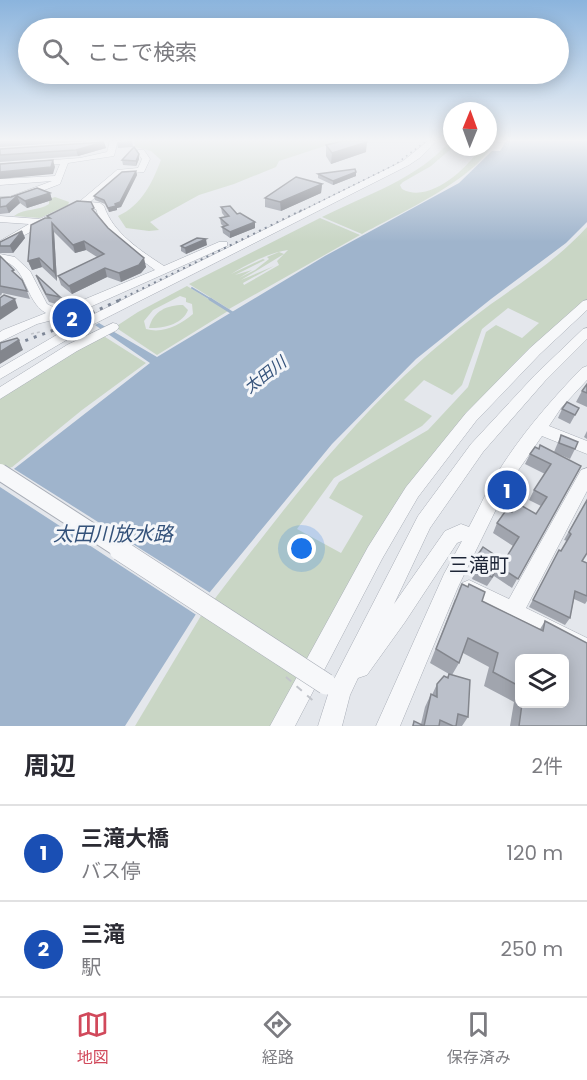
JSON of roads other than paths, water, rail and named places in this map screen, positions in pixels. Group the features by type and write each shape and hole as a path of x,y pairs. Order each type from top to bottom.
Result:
{"street":[{"path":"0,219 45,221 85,204 117,175"},
{"path":"0,338 11,330 55,313 68,312 165,271 370,175"},
{"path":"0,374 88,322 383,175"},
{"path":"0,182 59,177"},
{"path":"0,200 10,200 57,182 59,177"},
{"path":"0,245 64,210 85,204 97,205 127,245 165,271"},
{"path":"0,257 11,258 26,273 42,306 55,313"},
{"path":"282,726 375,553 412,492 471,417 536,351 587,304"},
{"path":"0,394 72,348 107,330"},
{"path":"330,726 333,688 424,522 456,474 540,378 587,332"},
{"path":"0,367 46,339"},
{"path":"388,726 451,581 502,480 538,428 587,371"},
{"path":"538,428 587,448"},
{"path":"0,472 333,688"},
{"path":"513,612 587,475"},
{"path":"333,688 398,615 451,537 461,532 473,537"},
{"path":"451,581 587,648"}],"water":[{"name":"太田川放水路","path":"467,175 587,175 587,222 566,243 416,359 332,444 210,592 125,726 0,726 0,486 10,472 150,363 95,325 99,323 157,357 325,256 459,183"}],"waterway":[{"path":"192,288 212,300"},
{"path":"210,299 234,314"}],"railway":[{"path":"299,212 374,175"},
{"path":"119,300 302,210"},
{"path":"0,350 54,330 122,299"}],"place":[{"name":"三滝","path":"72,318"},
{"name":"三滝大橋","path":"507,490"}],"district":[{"name":"三滝町","path":"479,565"}],"water label":[{"name":"太田川","path":"265,375"}]}
